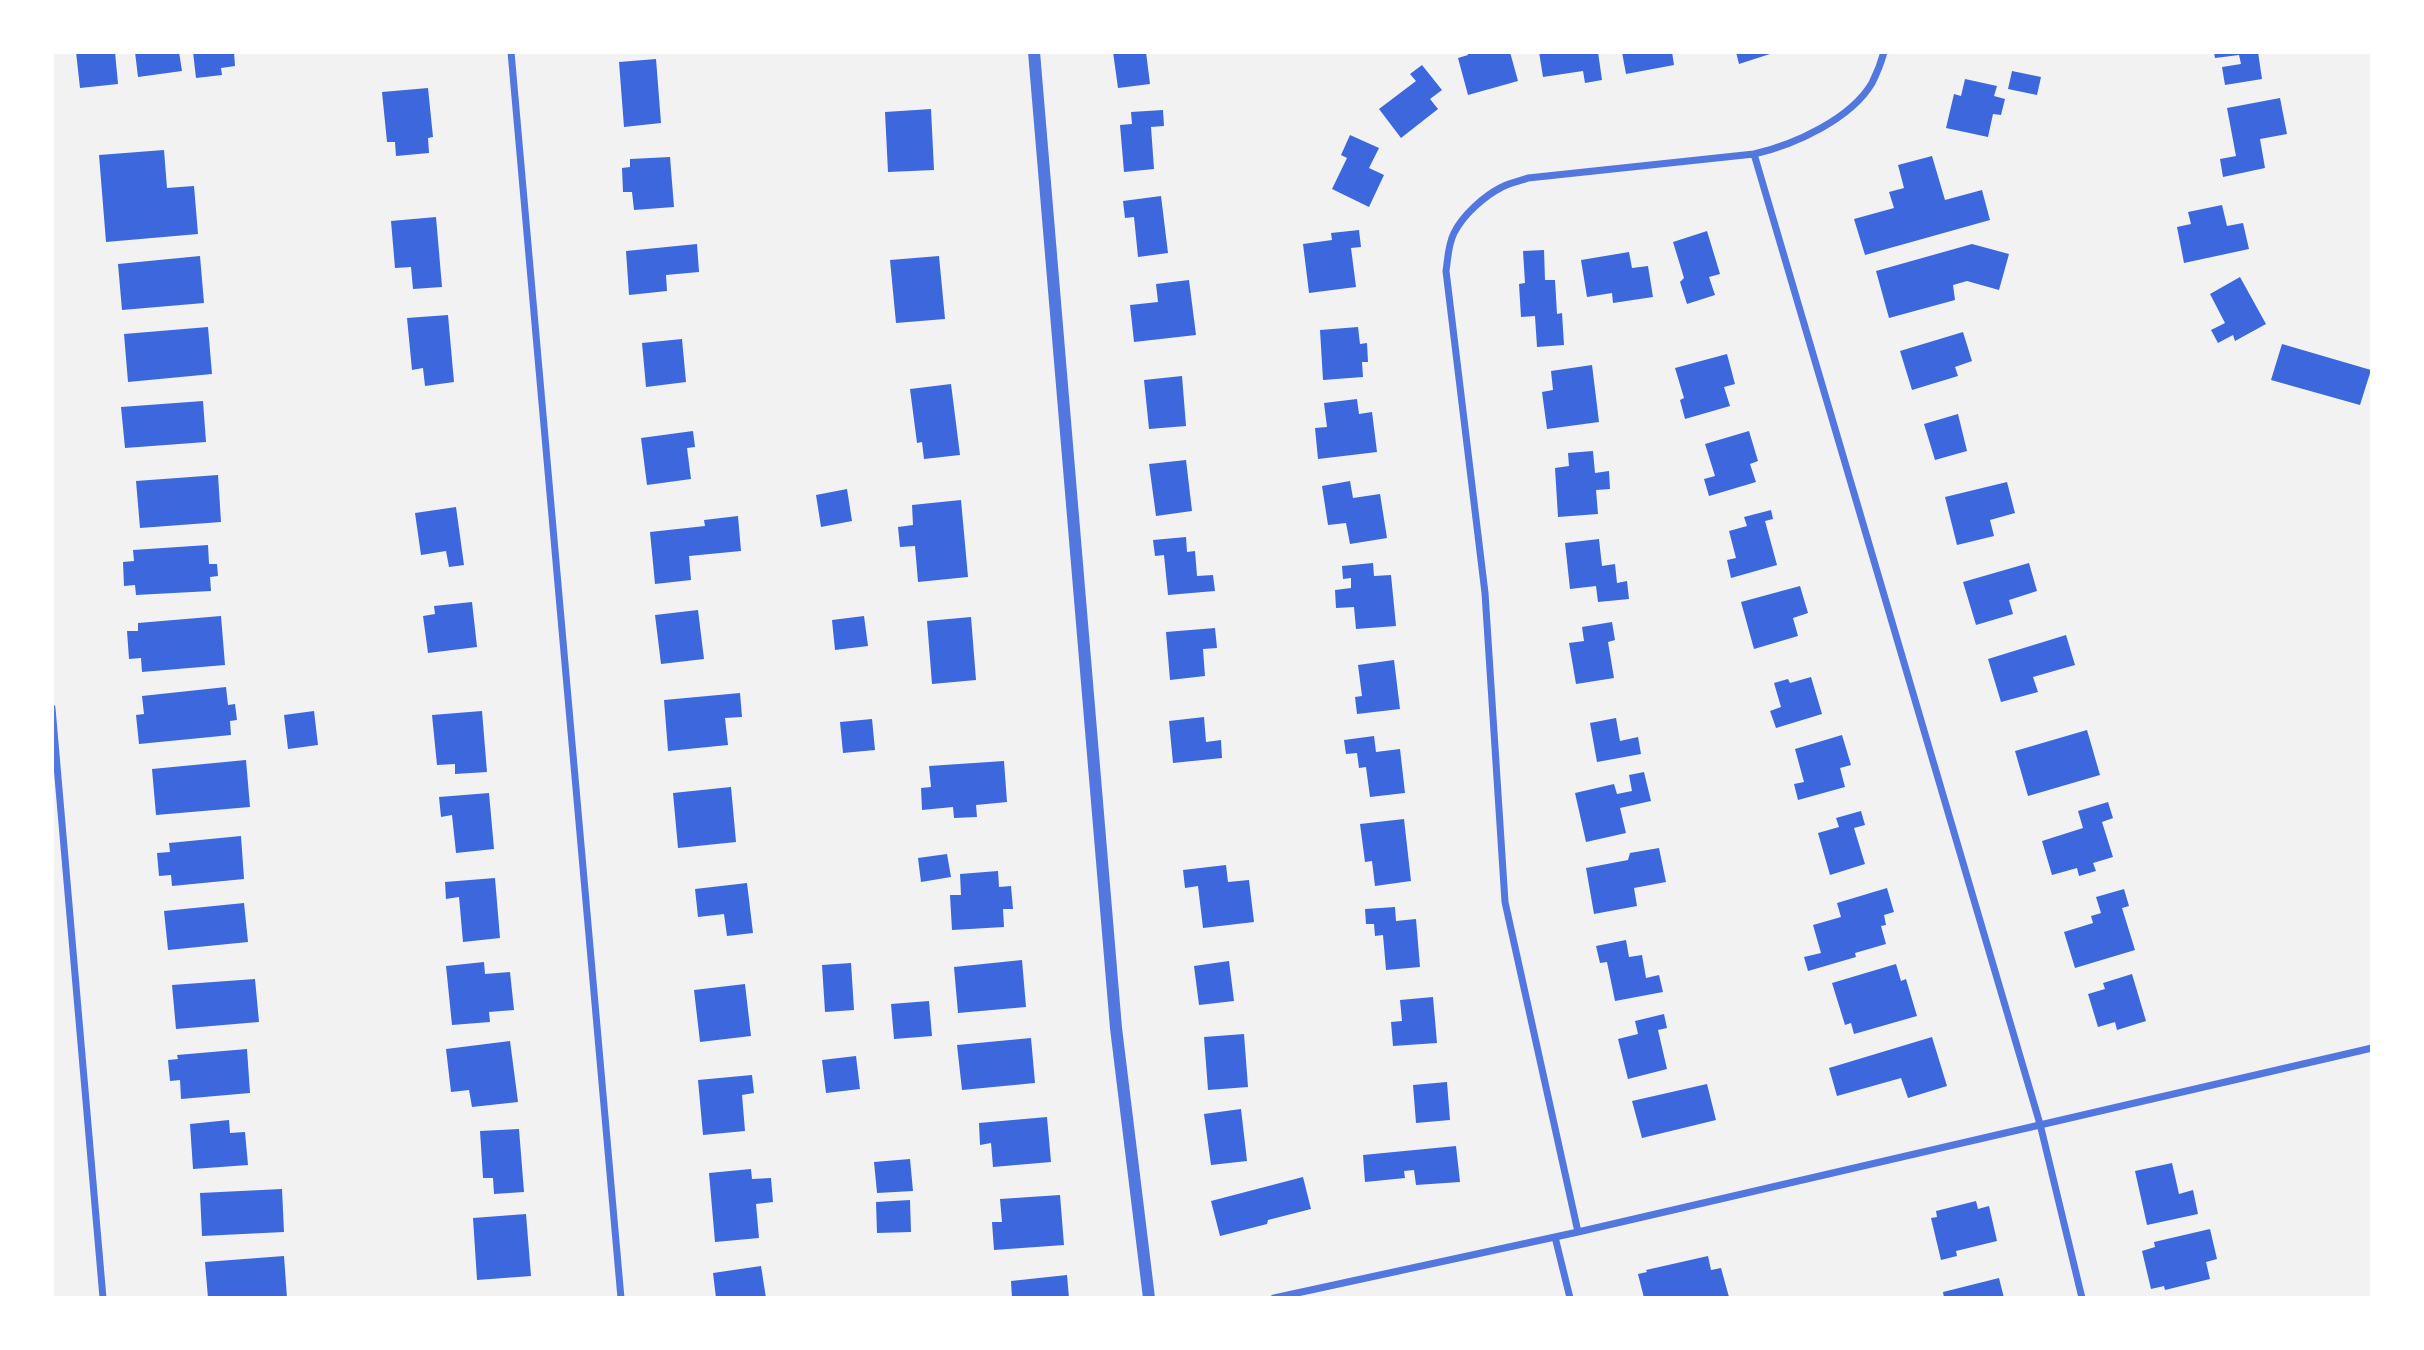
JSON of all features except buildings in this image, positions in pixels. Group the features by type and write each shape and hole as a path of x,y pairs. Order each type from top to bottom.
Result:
{"street":[{"path":"511,52 621,1297"},
{"path":"1034,52 1116,1028 1149,1297"},
{"path":"1578,1232 1505,902 1485,593 1446,271 1449,248 1454,232 1480,203 1501,187 1528,178 1754,154 1777,149 1831,121 1857,100 1871,85 1884,52"},
{"path":"1754,154 2040,1124 2082,1297"},
{"path":"52,708 103,1297"},
{"path":"1274,1297 1578,1232 2371,1048"},
{"path":"1555,1237 1570,1297"}]}
